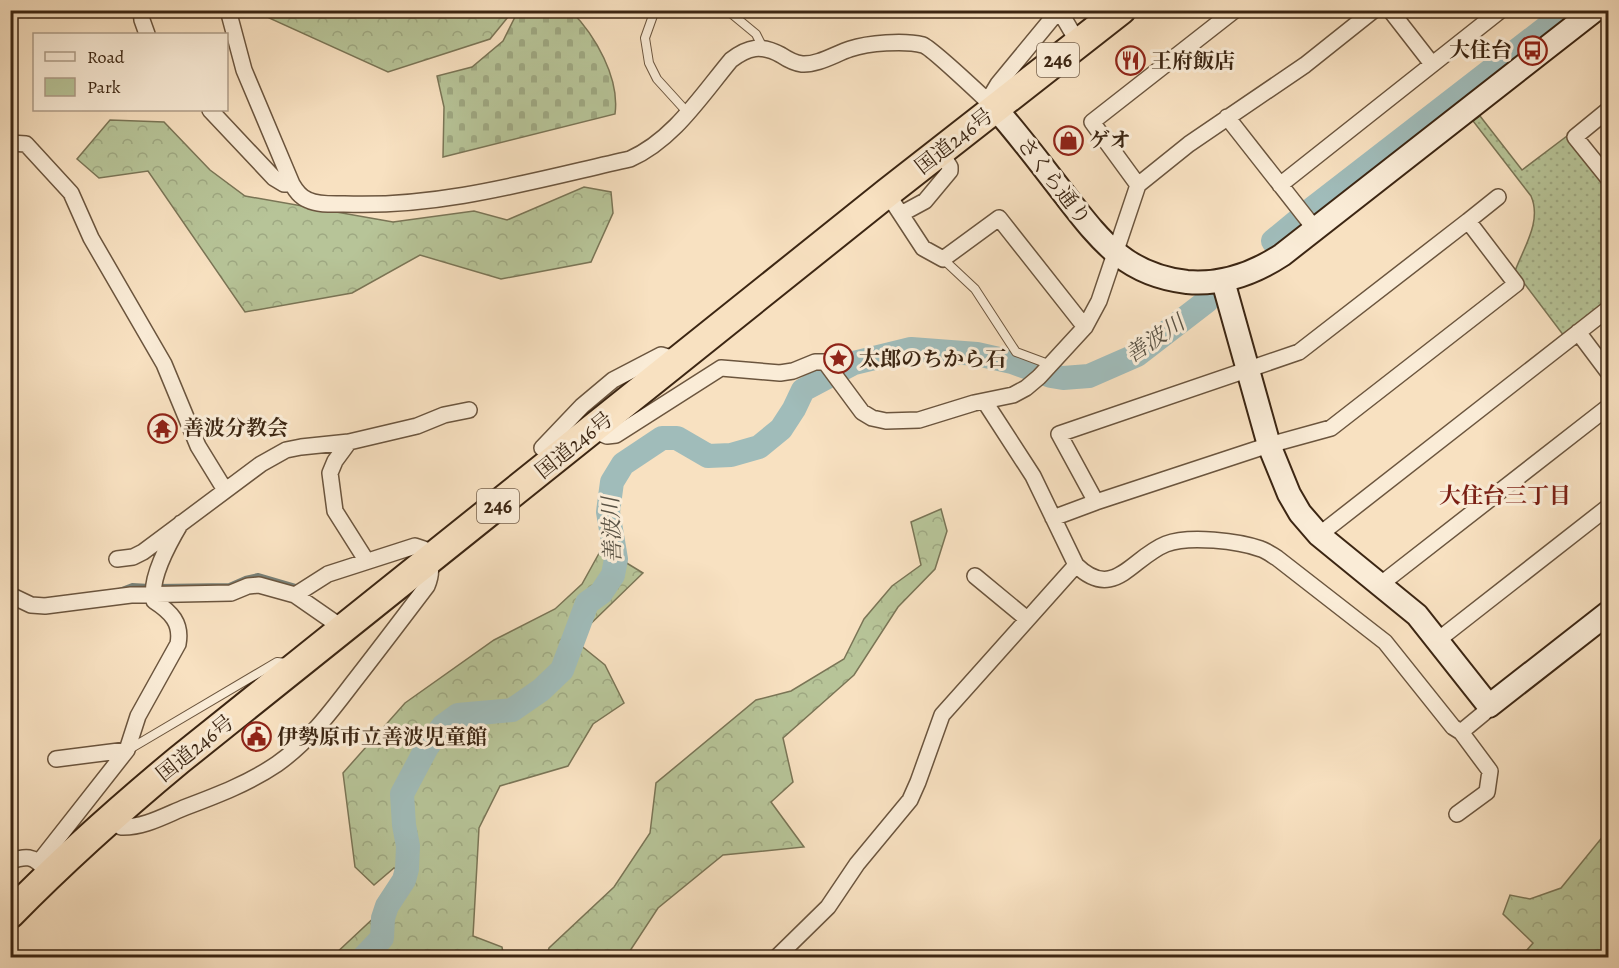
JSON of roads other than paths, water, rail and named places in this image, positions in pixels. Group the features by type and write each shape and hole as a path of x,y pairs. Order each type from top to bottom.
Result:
{"highway":[{"name":"国道246号","path":"10,914 44,868 112,816 678,360 894,204 940,151 994,101 1079,44 1121,10"}],"street":[{"path":"141,10 147,33"},
{"path":"228,10 244,70 297,193 309,201 320,203 379,206 440,200 630,159 646,152 664,139 731,60 743,51 769,48 791,61 803,64 864,46 896,43 924,45 994,101 998,84 1059,10 1079,44"},
{"path":"1138,185 1092,122 1234,10"},
{"path":"593,430 607,436 616,435 721,368 780,373 794,371 820,361 825,362 862,412 872,418 886,421 919,420 974,403 1013,395 1026,388 1046,370 1085,327 1099,301 1138,185 1189,144 1305,65 1374,10"},
{"path":"1390,10 1432,64"},
{"path":"1280,185 1501,10"},
{"name":"さくら通り","path":"994,101 1099,239 1115,252 1136,267 1162,278 1198,283 1223,281 1246,275 1267,265 1595,10"},
{"path":"1608,110 1575,136 1608,178"},
{"path":"211,111 274,178 284,184 292,184"},
{"path":"1227,117 1315,229"},
{"path":"10,143 26,144 71,192 91,238 164,364 198,446 225,490"},
{"path":"1096,502 1059,434 1299,352 1498,197"},
{"path":"894,204 923,248 943,259 999,218 1085,327"},
{"path":"1053,519 1096,502 1331,428 1516,284 1468,221"},
{"path":"1223,281 1269,446 1289,494 1300,513 1319,535 1417,615 1489,706"},
{"path":"1319,535 1608,309"},
{"path":"1578,332 1608,372"},
{"path":"542,448 582,406 613,381 661,355 678,360"},
{"path":"985,402 1033,476 1076,565 1087,576 1106,581 1116,577 1164,545 1179,540 1200,539 1247,545 1264,550 1385,642 1491,771 1487,792 1457,814"},
{"path":"1381,584 1608,407"},
{"path":"117,559 138,555 261,464 286,450 350,442 417,426 444,415 469,410"},
{"path":"350,442 335,461 330,473 335,511 366,560"},
{"path":"1438,640 1608,507"},
{"path":"10,861 24,857 36,859 44,868 127,750 138,716 178,644 180,632 176,620 168,610 154,601 153,581 181,523"},
{"path":"112,816 121,827 150,822 220,794 257,776 279,762 324,720 427,586 431,575 430,560 424,549 415,546 328,574 295,595"},
{"path":"776,957 828,907 857,864 910,800 942,715 1076,565"},
{"path":"975,576 1027,619"},
{"path":"10,595 31,606 45,606 131,595 231,593 248,586 259,585 295,595 344,629"},
{"path":"1461,732 1489,706 1608,613"},
{"path":"56,759 127,750"}],"lane":[{"path":"655,10 645,38 650,63 657,79 687,112"},
{"path":"727,10 756,34 763,48"},
{"path":"943,259 975,289 1016,352 1046,370"},
{"path":"127,750 277,662 286,663 291,670"}],"waterway":[{"name":"善波川","path":"1273,241 1569,10"},
{"name":"善波川","path":"363,958 382,938 383,918 387,906 404,880 408,846 402,794 427,747 443,726 458,715 512,710 541,690 562,670 587,603 601,593 613,575 616,559 608,512 612,482 623,464 662,438 677,438 708,456 731,455 759,447 781,429 803,390 854,363 911,349 977,354 1063,378 1089,376 1137,355 1207,301"},
{"path":"157,586 229,585 258,575 299,587"},
{"path":"119,590 132,585 150,586"}],"place":[{"name":"大住台","path":"1533,50"},
{"name":"王府飯店","path":"1130,61"},
{"name":"ゲオ","path":"1068,140"},
{"name":"太郎のちから石","path":"838,359"},
{"name":"善波分教会","path":"162,428"},
{"name":"伊勢原市立善波児童館","path":"256,737"}],"district":[{"name":"大住台三丁目","path":"1505,496"}]}
